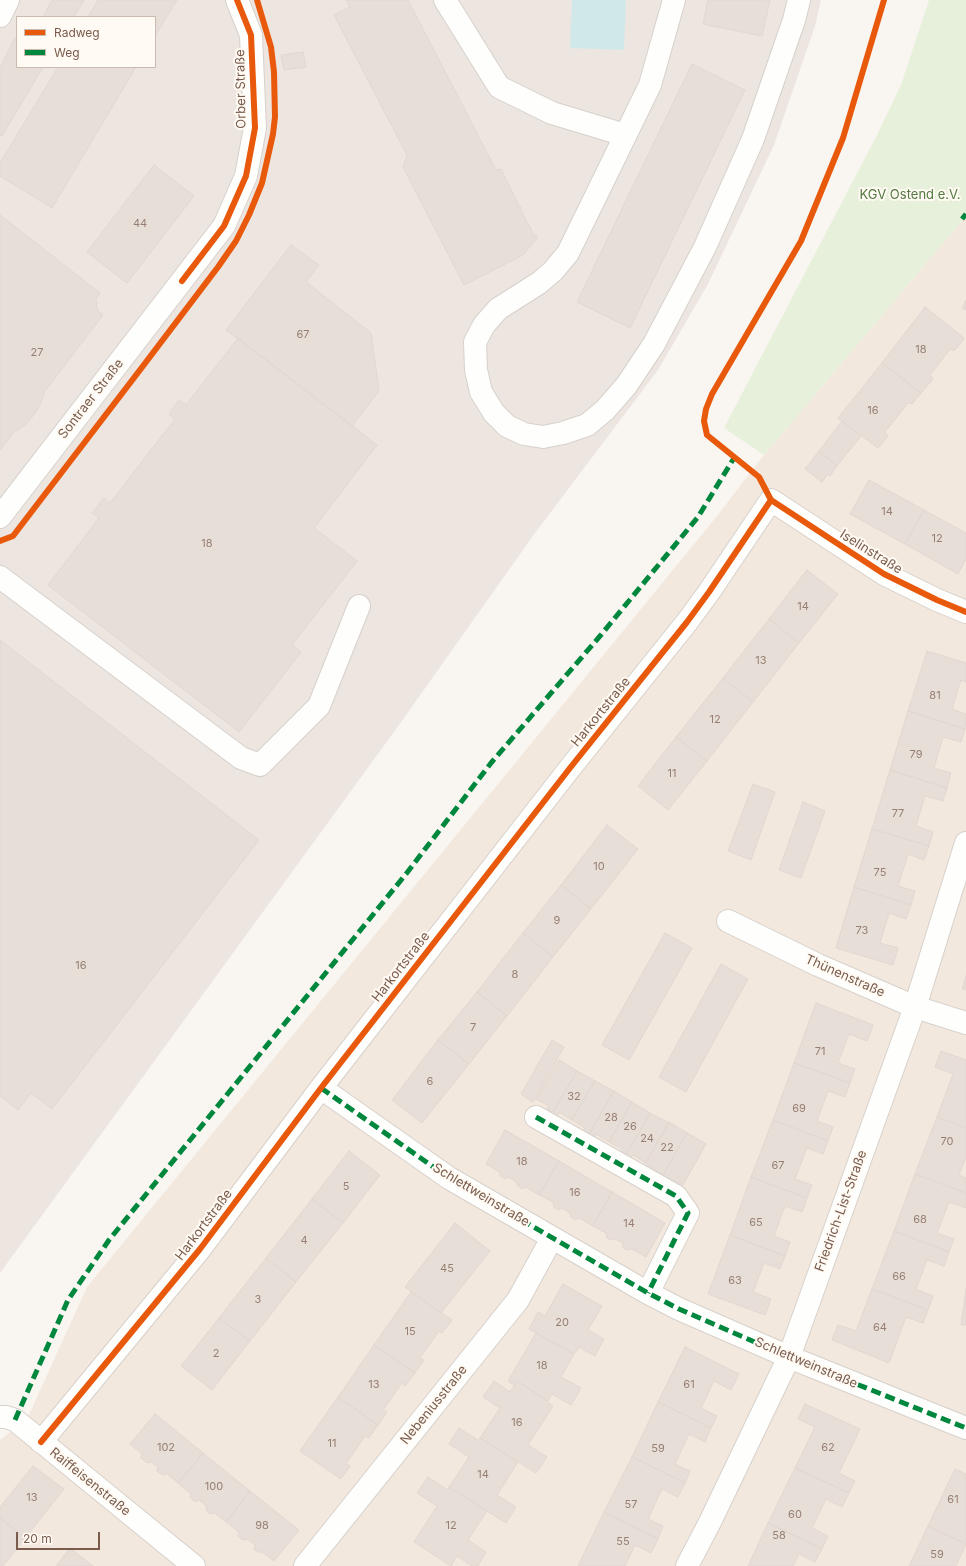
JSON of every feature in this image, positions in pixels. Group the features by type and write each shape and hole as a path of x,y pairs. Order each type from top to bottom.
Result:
{"street":[{"path":"0,16 8,0"},
{"name":"Orber Straße","path":"182,281 224,226 246,176 255,128 251,35 237,0"},
{"path":"445,0 499,87 552,113 625,135"},
{"path":"674,0 650,85 568,253 553,271 540,283 498,308 484,325 475,342 476,370 481,392 494,413 507,426 524,434 543,437 563,433 587,425 605,410 626,386 654,344 705,247 753,140 794,20 799,0"},
{"name":"Sontraer Straße","path":"0,517 182,281"},
{"name":"Iselinstraße","path":"771,500 884,574 937,600 966,612"},
{"name":"Harkortstraße","path":"41,1442 200,1249 321,1088 570,768 687,622 771,500"},
{"path":"0,577 241,758 260,764 319,706 360,606"},
{"name":"Friedrich-List-Straße","path":"687,1566 710,1522 788,1357 915,1007 966,843"},
{"name":"Thünenstraße","path":"728,920 818,965 915,1007 966,1022"},
{"name":"Schlettweinstraße","path":"321,1088 449,1178 648,1293 679,1309 788,1357 966,1428"},
{"path":"536,1117 676,1196 688,1213 648,1293"},
{"name":"Nebeniusstraße","path":"305,1566 518,1300 552,1238"},
{"name":"Raiffeisenstraße","path":"0,1417 15,1420 194,1566"}],"shaded area":[{"path":"0,0 821,0 815,26 774,145 708,284 658,370 535,533 399,725 0,1273"},
{"path":"966,216 966,1566 0,1566 0,1440 27,1419 87,1287 717,516 764,455"}],"green space":[{"name":"KGV Ostend e.V.","path":"929,0 966,0 966,216 764,455 724,428 876,137 901,85"}],"water":[{"path":"572,0 626,0 624,50 570,48"}],"building":[{"path":"52,0 84,0 75,16 44,16"},
{"path":"98,0 177,0 156,34 156,16 89,16"},
{"path":"346,0 408,0 496,170 501,169 529,226 531,227 534,236 536,235 537,238 523,255 464,285 403,167 407,155 334,15 350,7"},
{"path":"708,0 770,0 762,36 703,24"},
{"path":"15,38 16,68 42,68 2,136 0,135 0,68"},
{"path":"303,52 306,67 284,70 281,55"},
{"path":"692,64 745,90 630,328 577,302"},
{"path":"57,68 135,68 52,208 0,176 0,163"},
{"path":"154,165 194,196 127,283 87,252"},
{"path":"0,215 100,293 96,299 97,310 103,315 45,391 39,407 33,416 24,426 14,432 0,450"},
{"path":"291,245 319,265 306,282 371,333 379,391 352,426 226,330"},
{"path":"966,300 966,310 962,308"},
{"path":"925,307 964,339 954,351 950,349 930,375 933,379 921,393 882,363"},
{"path":"238,338 377,445 314,528 357,561 292,645 301,652 239,732 48,585 99,518 92,513 104,498 110,503 175,419 169,414 179,400 186,405"},
{"path":"882,363 921,393 912,404 908,403 885,432 888,436 878,448 838,418"},
{"path":"842,421 861,436 837,466 819,451"},
{"path":"819,451 837,466 830,476 828,474 822,482 805,469"},
{"path":"869,480 924,510 905,544 850,514"},
{"path":"924,510 966,533 966,559 958,574 905,544"},
{"path":"807,570 838,594 799,643 769,619"},
{"path":"769,619 799,643 753,702 723,678"},
{"path":"0,640 259,840 52,1109 31,1093 18,1110 0,1096"},
{"path":"927,651 966,663 966,682 961,680 952,709 966,714 965,729 908,711"},
{"path":"723,678 753,702 707,761 676,737"},
{"path":"908,711 965,729 961,742 943,737 934,768 951,773 947,788 890,770"},
{"path":"676,737 707,761 668,810 638,786"},
{"path":"890,770 947,788 943,801 925,796 916,826 933,832 929,846 872,829"},
{"path":"753,784 775,792 751,860 728,851"},
{"path":"803,802 825,811 801,878 779,870"},
{"path":"607,825 638,849 591,909 561,885"},
{"path":"872,829 929,846 924,860 908,854 898,886 915,891 911,905 854,887"},
{"path":"561,885 591,909 553,957 523,933"},
{"path":"854,887 911,905 906,919 889,913 880,943 898,948 893,965 836,948"},
{"path":"523,933 553,957 507,1016 477,992"},
{"path":"665,933 692,948 629,1060 602,1045"},
{"path":"721,964 748,979 686,1092 659,1077"},
{"path":"966,976 966,990 962,989"},
{"path":"477,992 507,1016 469,1064 438,1040"},
{"path":"816,1003 873,1025 867,1041 849,1034 838,1063 855,1069 850,1083 794,1063"},
{"path":"438,1040 469,1064 422,1123 392,1100"},
{"path":"552,1040 564,1047 533,1102 521,1094"},
{"path":"941,1051 966,1060 966,1128 937,1117 953,1074 935,1067"},
{"path":"559,1060 577,1071 553,1112 547,1109 549,1106 536,1099"},
{"path":"794,1063 850,1083 845,1097 828,1091 817,1121 833,1127 828,1141 773,1120"},
{"path":"577,1071 595,1081 572,1120 559,1112 558,1115 553,1112"},
{"path":"595,1081 614,1091 589,1134 583,1131 585,1128 572,1120"},
{"path":"614,1091 632,1102 609,1142 596,1134 594,1137 589,1134"},
{"path":"632,1102 650,1113 626,1155 620,1152 622,1149 609,1142"},
{"path":"650,1113 669,1123 646,1163 633,1155 631,1158 626,1155"},
{"path":"937,1117 966,1128 966,1157 959,1175 966,1178 966,1193 915,1174"},
{"path":"773,1120 828,1141 823,1154 807,1148 795,1179 812,1185 807,1198 751,1177"},
{"path":"669,1122 687,1133 662,1177 656,1173 657,1171 645,1163"},
{"path":"505,1130 559,1161 539,1195 526,1187 522,1189 509,1177 505,1179 500,1176 500,1172 486,1164"},
{"path":"687,1133 706,1144 683,1185 669,1178 668,1180 662,1177"},
{"path":"349,1151 380,1175 343,1223 312,1199"},
{"path":"559,1161 612,1192 593,1226 579,1218 575,1220 571,1217 570,1213 562,1208 558,1210 554,1207 553,1202 539,1195"},
{"path":"915,1174 966,1193 966,1208 949,1202 937,1233 954,1239 949,1252 894,1231"},
{"path":"751,1177 807,1198 802,1212 785,1206 774,1236 790,1242 785,1256 730,1235"},
{"path":"612,1192 665,1223 646,1257 632,1249 628,1250 623,1248 623,1243 615,1239 611,1240 607,1238 606,1233 593,1226"},
{"path":"312,1199 343,1223 296,1282 266,1258"},
{"path":"455,1223 490,1251 441,1313 405,1287"},
{"path":"894,1231 949,1252 944,1266 927,1260 916,1289 933,1296 928,1310 872,1289"},
{"path":"730,1235 785,1256 780,1269 764,1263 753,1292 771,1299 765,1315 708,1294"},
{"path":"266,1258 296,1282 250,1341 219,1318"},
{"path":"563,1284 602,1306 588,1330 604,1339 595,1356 579,1347 574,1354 529,1329 538,1312 545,1316"},
{"path":"872,1289 928,1310 923,1323 906,1317 889,1363 832,1340 838,1325 856,1331"},
{"path":"966,1289 966,1325 961,1325"},
{"path":"411,1292 452,1320 442,1333 439,1331 420,1358 424,1360 415,1373 374,1345"},
{"path":"219,1318 250,1341 212,1390 181,1366"},
{"path":"536,1333 574,1354 561,1377 581,1388 571,1405 552,1394 548,1401 517,1381 514,1385 508,1381"},
{"path":"374,1345 415,1373 405,1386 402,1383 383,1410 387,1412 378,1425 338,1397"},
{"path":"685,1347 739,1374 731,1390 714,1381 701,1408 717,1416 711,1428 658,1402"},
{"path":"494,1381 510,1392 517,1381 548,1401 547,1402 553,1406 528,1445 547,1457 536,1473 480,1438 500,1408 483,1397"},
{"path":"338,1397 378,1425 369,1438 365,1436 346,1464 350,1466 341,1479 300,1451"},
{"path":"658,1402 711,1428 705,1442 689,1434 675,1464 690,1471 685,1483 632,1457"},
{"path":"805,1404 860,1429 839,1473 855,1481 849,1493 795,1468 815,1427 798,1419"},
{"path":"155,1414 203,1453 178,1483 167,1474 163,1475 157,1471 158,1467 151,1462 147,1463 141,1458 142,1454 130,1444"},
{"path":"459,1428 479,1441 480,1438 518,1462 497,1495 516,1507 506,1523 449,1487 469,1457 449,1444"},
{"path":"203,1453 250,1491 226,1522 215,1513 210,1514 206,1510 207,1507 199,1500 195,1502 190,1497 191,1494 178,1483"},
{"path":"632,1457 685,1483 678,1497 662,1489 648,1519 663,1526 658,1539 604,1512"},
{"path":"33,1466 64,1489 25,1538 0,1518 0,1507"},
{"path":"795,1468 849,1493 842,1507 826,1499 812,1528 828,1536 822,1549 768,1523"},
{"path":"955,1469 966,1474 966,1544 928,1526"},
{"path":"428,1477 448,1490 449,1487 487,1511 468,1540 486,1552 478,1566 472,1566 457,1556 451,1566 414,1542 437,1506 417,1493"},
{"path":"250,1491 299,1530 274,1561 262,1552 258,1552 254,1549 255,1545 247,1539 243,1540 238,1536 239,1532 226,1522"},
{"path":"604,1512 658,1539 651,1553 635,1545 625,1566 578,1566"},
{"path":"0,1518 25,1538 3,1566 0,1566"},
{"path":"768,1523 822,1549 815,1562 799,1554 793,1566 748,1566"},
{"path":"928,1526 966,1544 956,1566 909,1566"},
{"path":"70,1548 93,1566 56,1566"}],"marked path":[{"path":"962,219 966,214"},
{"path":"15,1420 68,1300 109,1240 406,874 491,763 600,636 698,517 734,458"},
{"path":"321,1088 449,1178 648,1293 679,1309 789,1357 966,1428"},
{"path":"536,1117 676,1196 688,1213 648,1293"}],"cycle path":[{"path":"182,281 224,226 246,176 255,128 251,35 237,0"},
{"path":"0,541 13,536 143,366 218,267 236,241 249,215 262,183 273,134 275,117 274,72 271,47 257,0"},
{"path":"771,500 759,477 707,435 704,421 706,409 712,394 801,241 843,138 884,0"},
{"path":"771,500 884,574 937,600 966,612"},
{"path":"41,1442 200,1249 321,1088 570,768 687,622 771,500"}]}
